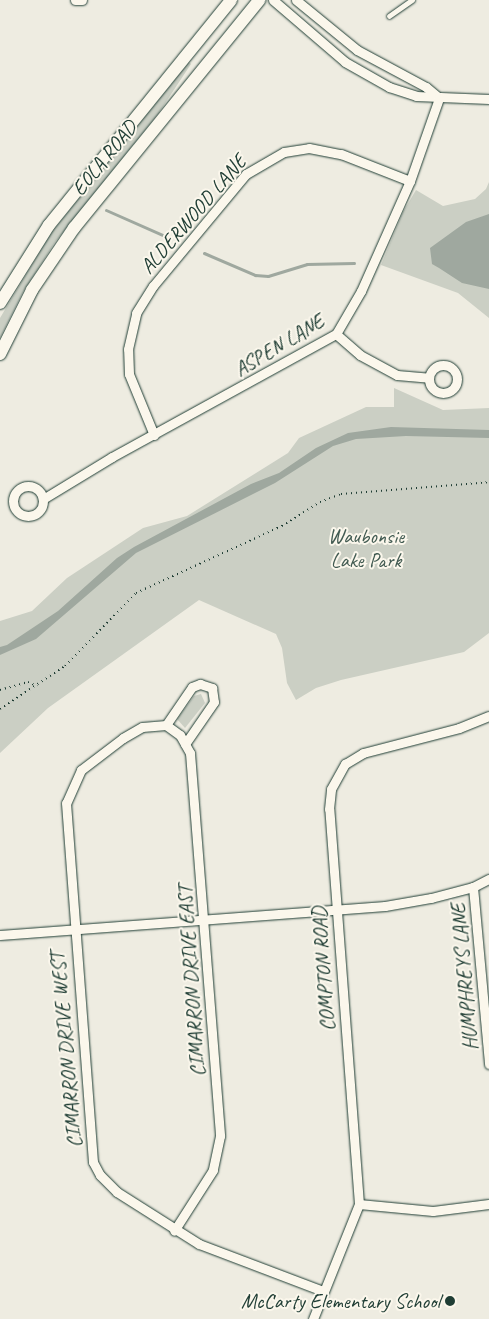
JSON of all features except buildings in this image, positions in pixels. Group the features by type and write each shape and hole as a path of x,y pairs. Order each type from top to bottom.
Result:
{"main road":[{"name":"EOLA ROAD","path":"0,303 49,225 231,0"},
{"name":"EOLA ROAD","path":"0,354 32,290 74,228 259,0"}],"street":[{"path":"75,0 82,0"},
{"path":"272,0 363,74 389,87 416,96 489,100"},
{"path":"296,0 357,50 426,87 438,98"},
{"name":"ASPEN LANE","path":"43,499 336,334 361,291 410,181 438,98"},
{"name":"ALDERWOOD LANE","path":"154,435 129,374 129,337 136,313 153,286 246,174 284,152 310,148 341,154 410,181"},
{"path":"336,334 375,364 406,378 429,378"},
{"path":"166,725 192,687 207,684 212,688 214,702 185,744"},
{"name":"COMPTON ROAD","path":"313,1319 359,1204 329,809 331,789 345,764 374,749 459,728 489,716"},
{"name":"CIMARRON DRIVE EAST","path":"166,725 180,735 190,753 220,1146 213,1170 174,1230"},
{"name":"CIMARRON DRIVE WEST","path":"166,725 142,727 134,731 82,770 71,787 65,812 93,1162 100,1175 116,1192 174,1230 216,1252 323,1291"},
{"path":"0,935 408,903 473,887 489,879"},
{"name":"HUMPHREYS LANE","path":"473,887 489,1064"},
{"path":"359,1204 433,1211 489,1204"}],"lane":[{"path":"389,16 412,0"}],"path":[{"path":"0,709 37,687 94,639 121,605 136,593 282,526 320,502 341,494 489,482"},
{"path":"0,690 28,682 37,687"}],"green space":[{"path":"189,62 191,64 158,114 55,242 23,292 0,338 0,318 51,233"},
{"path":"489,182 489,318 458,293 381,265 403,212 416,190 443,206 475,199 486,189"},
{"name":"Waubonsie Lake Park","path":"394,388 443,410 489,408 489,633 464,652 341,680 316,688 296,700 287,683 282,648 276,634 199,600 48,708 0,753 0,621 32,611 67,578 143,528 187,516 288,453 299,438 366,407 394,407"},
{"path":"201,694 205,703 185,728 177,719 194,696"}],"shaded area":[{"path":"489,214 489,289 462,283 432,264 430,248 466,222"},
{"path":"391,427 489,430 489,438 406,436 356,439 333,446 275,483 136,553 36,639 0,655 0,647 7,645 58,611 117,558 134,547 251,484 279,473 316,448 348,433"}],"waterway":[{"path":"106,210 165,236"},
{"path":"204,253 255,275 268,276 307,264 354,263"}],"place":[{"name":"McCarty Elementary School","path":"450,1301"}]}
